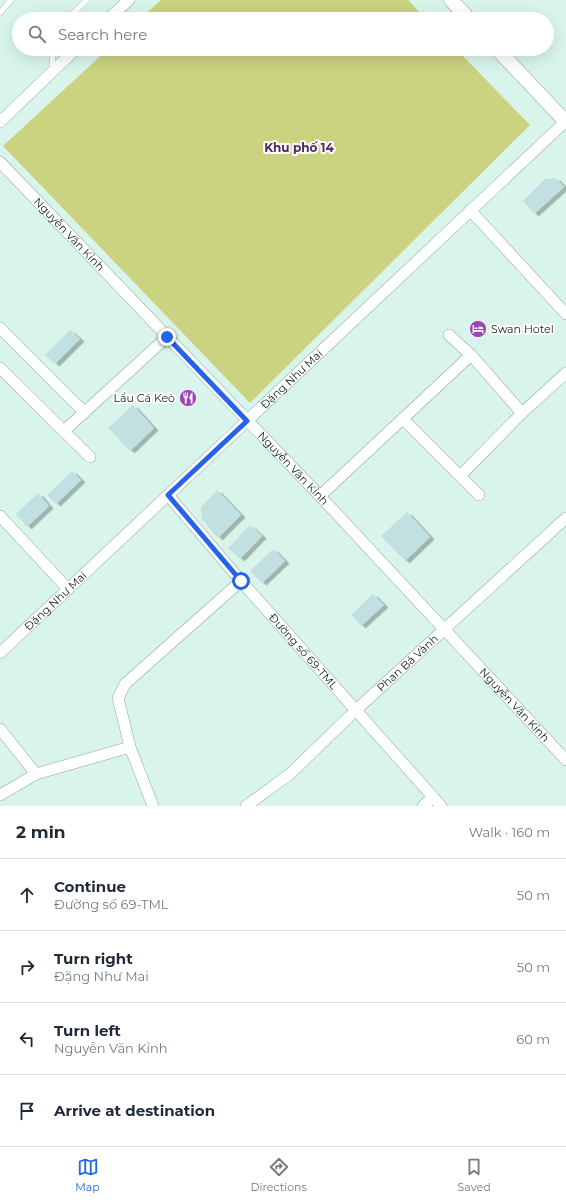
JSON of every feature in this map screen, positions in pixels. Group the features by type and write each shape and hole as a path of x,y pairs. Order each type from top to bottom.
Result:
{"street":[{"path":"116,12 129,0"},
{"path":"452,0 463,12"},
{"path":"0,122 68,56"},
{"path":"504,56 566,122"},
{"name":"Đặng Như Mai","path":"0,653 470,210 566,122"},
{"name":"Nguyễn Văn Kỉnh","path":"0,162 320,496 566,760"},
{"path":"470,210 566,314"},
{"path":"0,328 84,412"},
{"path":"449,336 471,355 522,413"},
{"path":"65,430 167,337"},
{"path":"320,496 471,355"},
{"path":"0,368 65,430 90,457"},
{"path":"460,476 522,413 566,373"},
{"path":"403,419 479,495"},
{"name":"Đường số 69-TML","path":"168,495 241,581 441,806"},
{"path":"0,516 68,589"},
{"name":"Phan Bá Vành","path":"246,806 290,774 356,710 566,518"},
{"path":"153,806 130,747 118,698 126,684 241,581"},
{"path":"0,729 36,774"},
{"path":"0,795 36,774 130,747"},
{"path":"423,806 433,797"}],"lane":[{"path":"0,13 10,0"},
{"path":"75,12 88,0"},
{"path":"52,56 53,70"}],"green space":[{"path":"161,0 408,0 419,12 148,12"},
{"path":"100,56 463,56 530,125 250,403 3,146"}],"building":[{"path":"556,178 564,187 534,214 523,201 545,179"},
{"path":"70,330 80,339 55,364 45,355"},
{"path":"133,405 154,428 130,451 108,428"},
{"path":"72,471 81,480 56,504 47,495"},
{"path":"217,490 241,515 218,538 202,519 201,507"},
{"path":"38,493 49,506 27,527 16,514"},
{"path":"407,512 430,537 405,561 381,536"},
{"path":"250,525 262,536 240,559 228,548"},
{"path":"273,549 285,561 262,583 250,571"},
{"path":"373,594 384,605 361,626 351,615"}],"place":[{"name":"Swan Hotel","path":"478,329"},
{"name":"Lẩu Cá Keò","path":"188,398"}],"district":[{"name":"Khu phố 14","path":"299,148"}],"route":[{"path":"167,337 247,421 168,495 241,581"}]}
